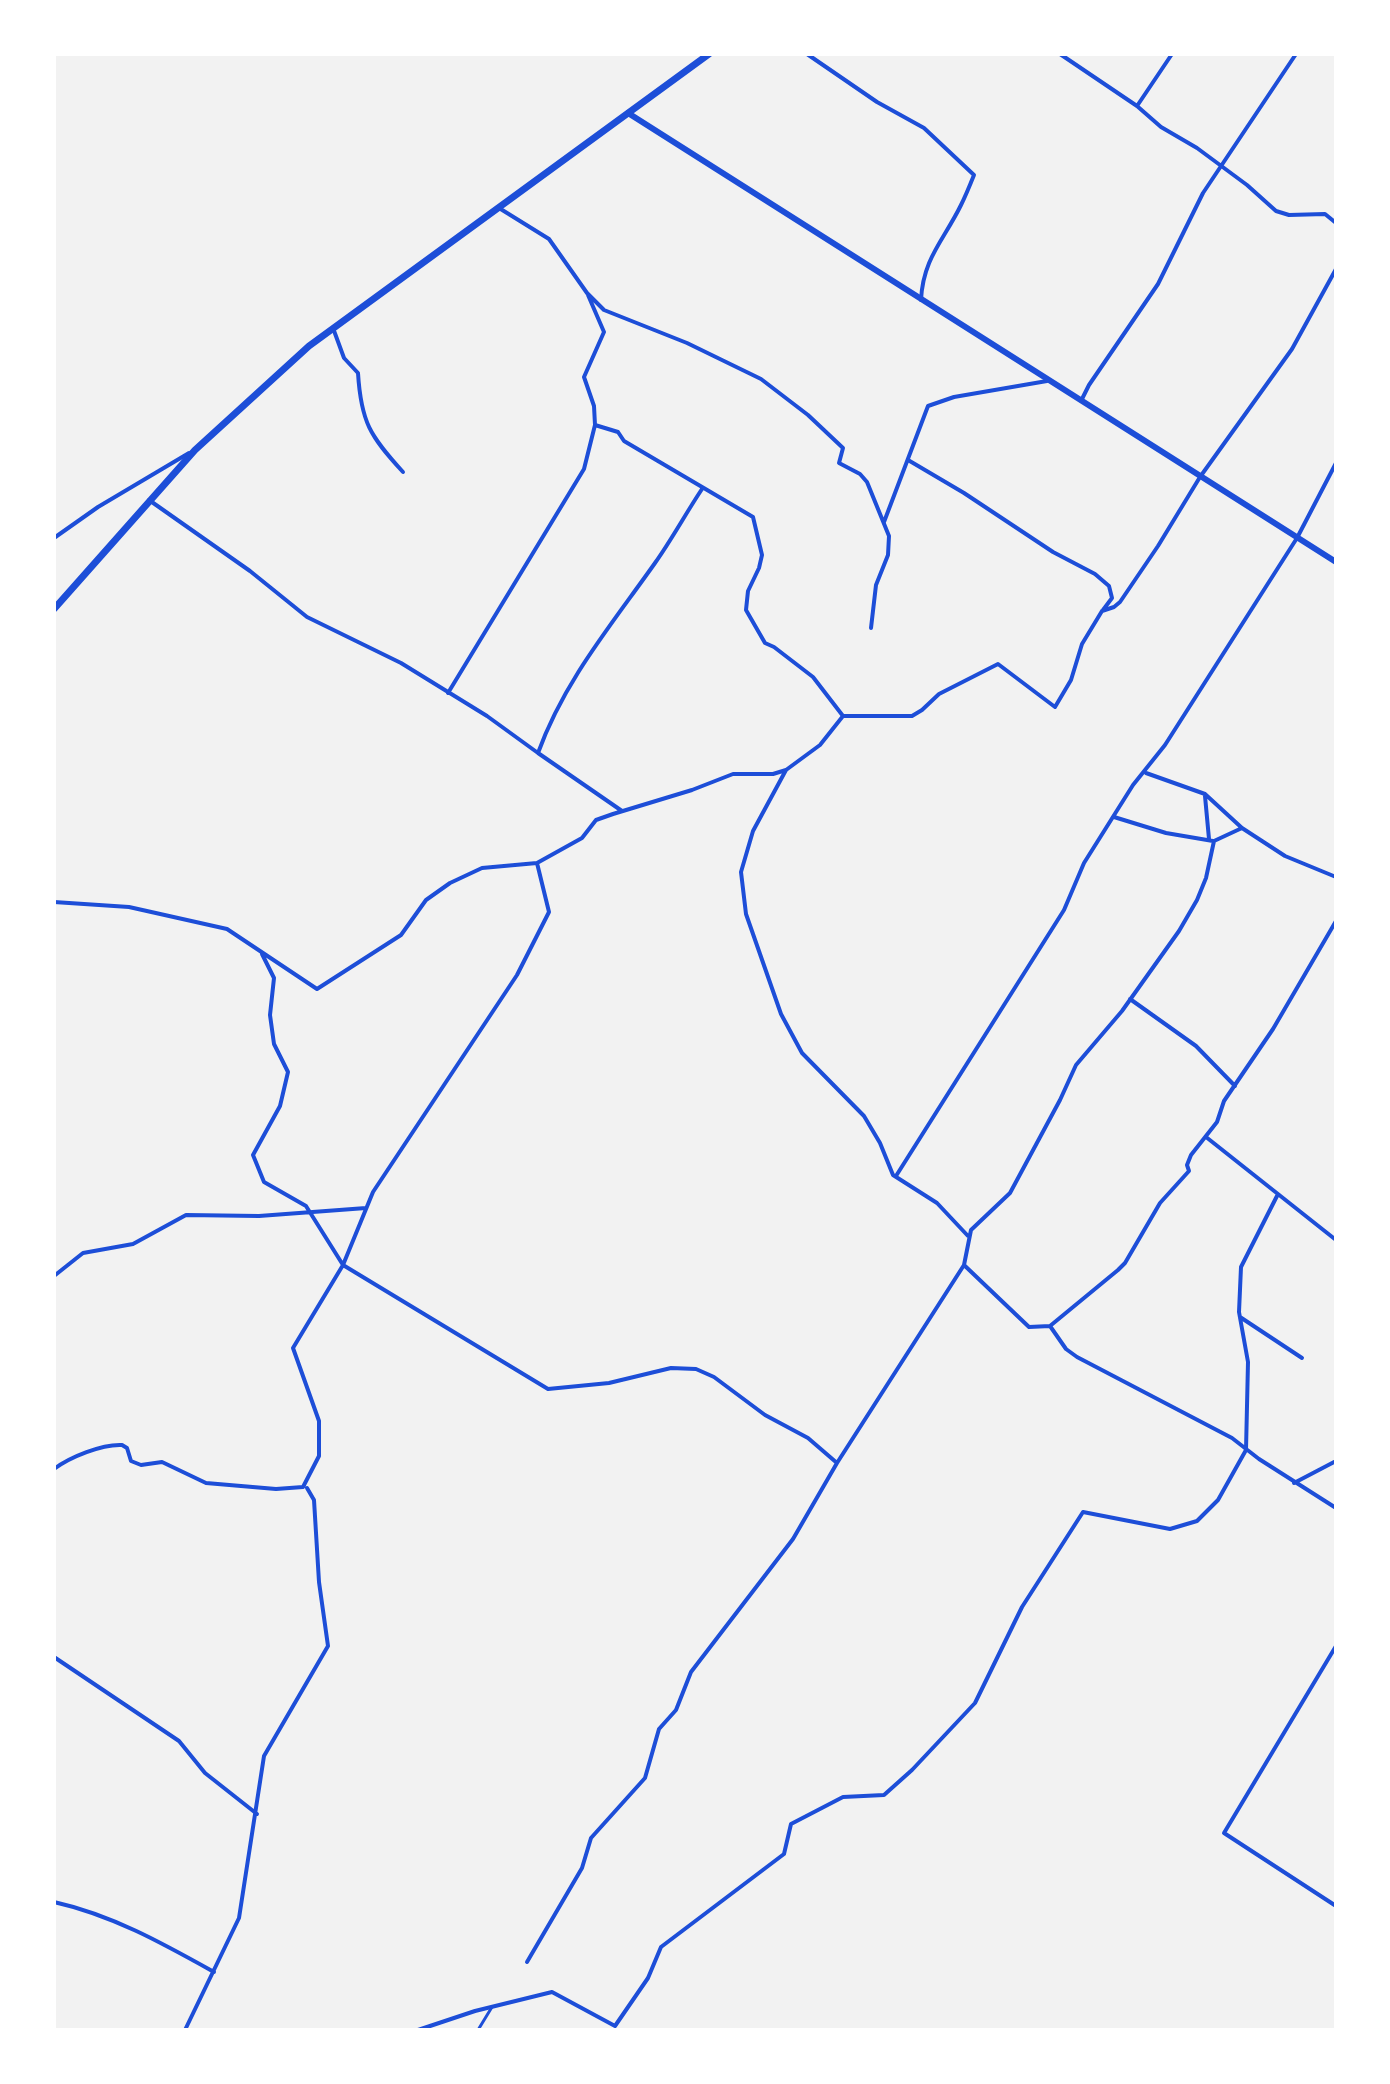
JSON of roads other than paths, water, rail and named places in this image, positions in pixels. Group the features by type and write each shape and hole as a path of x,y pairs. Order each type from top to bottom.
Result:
{"highway":[{"path":"54,609 195,450 243,404 333,328 709,54"}],"street":[{"path":"807,54 877,102 924,128 974,175 961,206 932,252 921,300"},
{"path":"1060,54 1137,106 1161,127 1222,166 1276,211 1289,215 1325,214 1336,223"},
{"path":"1137,106 1172,54"},
{"path":"1081,401 1158,284 1203,193 1296,54"},
{"path":"628,113 1336,562"},
{"path":"499,208 549,239 587,293 604,310 731,363 780,393 843,448 839,463 860,474 867,482 884,522 890,546 876,585 871,628"},
{"path":"1102,611 1120,602 1200,477 1292,349 1336,269"},
{"path":"448,693 584,469 595,425 594,406 584,377 604,332 587,293"},
{"path":"333,328 344,358 358,373 360,409 379,446 403,472"},
{"path":"884,522 928,406 954,397 1048,380"},
{"path":"595,425 618,432 624,441 753,517 762,555 745,605 757,633 765,643 813,677 843,716"},
{"path":"54,538 98,507 195,450"},
{"path":"843,716 912,716 939,694 998,664 1055,707 1071,680 1082,644 1112,598 1109,586 1095,574 1053,552 908,460"},
{"path":"896,1176 1064,910 1084,863 1133,785 1165,745 1297,538 1336,463"},
{"path":"538,753 559,707 594,645 657,561 702,489"},
{"path":"149,500 250,571 307,617 401,663 487,716 622,811"},
{"path":"54,902 129,907 227,929 317,989 401,935 426,900 450,883 482,868 537,863 582,838 596,820 622,811 733,774 773,774 786,770 820,745 843,716"},
{"path":"786,770 753,831 741,872 746,914 781,1014 802,1053 864,1116 896,1176 937,1203 968,1236"},
{"path":"1145,772 1205,794 1242,828 1285,856 1336,877"},
{"path":"527,1962 582,1868 591,1838 645,1778 659,1729 676,1710 691,1672 793,1539 837,1463 964,1265 968,1236 975,1224 1010,1193 1076,1065 1130,999 1179,931 1197,900 1206,878 1212,841 1205,794"},
{"path":"1114,817 1166,833 1212,841 1242,828"},
{"path":"54,1469 62,1463 106,1447 122,1445 127,1448 131,1461 141,1465 162,1462 206,1483 276,1489 303,1487 319,1456 319,1421 293,1348 343,1265 373,1192 517,975 549,912 537,863"},
{"path":"964,1265 1029,1327 1050,1326 1125,1263 1160,1203 1189,1171 1187,1165 1191,1155 1206,1137 1273,1029 1336,921"},
{"path":"261,952 274,978 270,1015 274,1044 288,1072 280,1106 253,1155 264,1182 306,1206 343,1265 548,1389 609,1383 671,1368 696,1369 714,1377 765,1415 808,1438 837,1463"},
{"path":"1130,999 1196,1046 1235,1086"},
{"path":"1206,1137 1336,1240"},
{"path":"418,2030 552,1992 615,2026 648,1978 661,1947 784,1854 791,1824 843,1797 884,1795 975,1703 1022,1607 1083,1512 1170,1529 1197,1521 1218,1500 1246,1450 1248,1362 1240,1317 1241,1267 1278,1194"},
{"path":"54,1276 83,1253 133,1244 186,1215 259,1216 366,1208"},
{"path":"1240,1317 1302,1358"},
{"path":"1050,1326 1066,1349 1077,1357 1232,1438 1294,1483 1336,1508"},
{"path":"1294,1483 1336,1461"},
{"path":"185,2030 239,1918 264,1756 328,1646 319,1582 314,1500 307,1488"},
{"path":"1336,1646 1224,1833 1336,1906"},
{"path":"54,1657 179,1741 205,1773 257,1814"},
{"path":"54,1902 88,1909 136,1929 214,1972"},
{"path":"478,2030 492,2007"}]}
